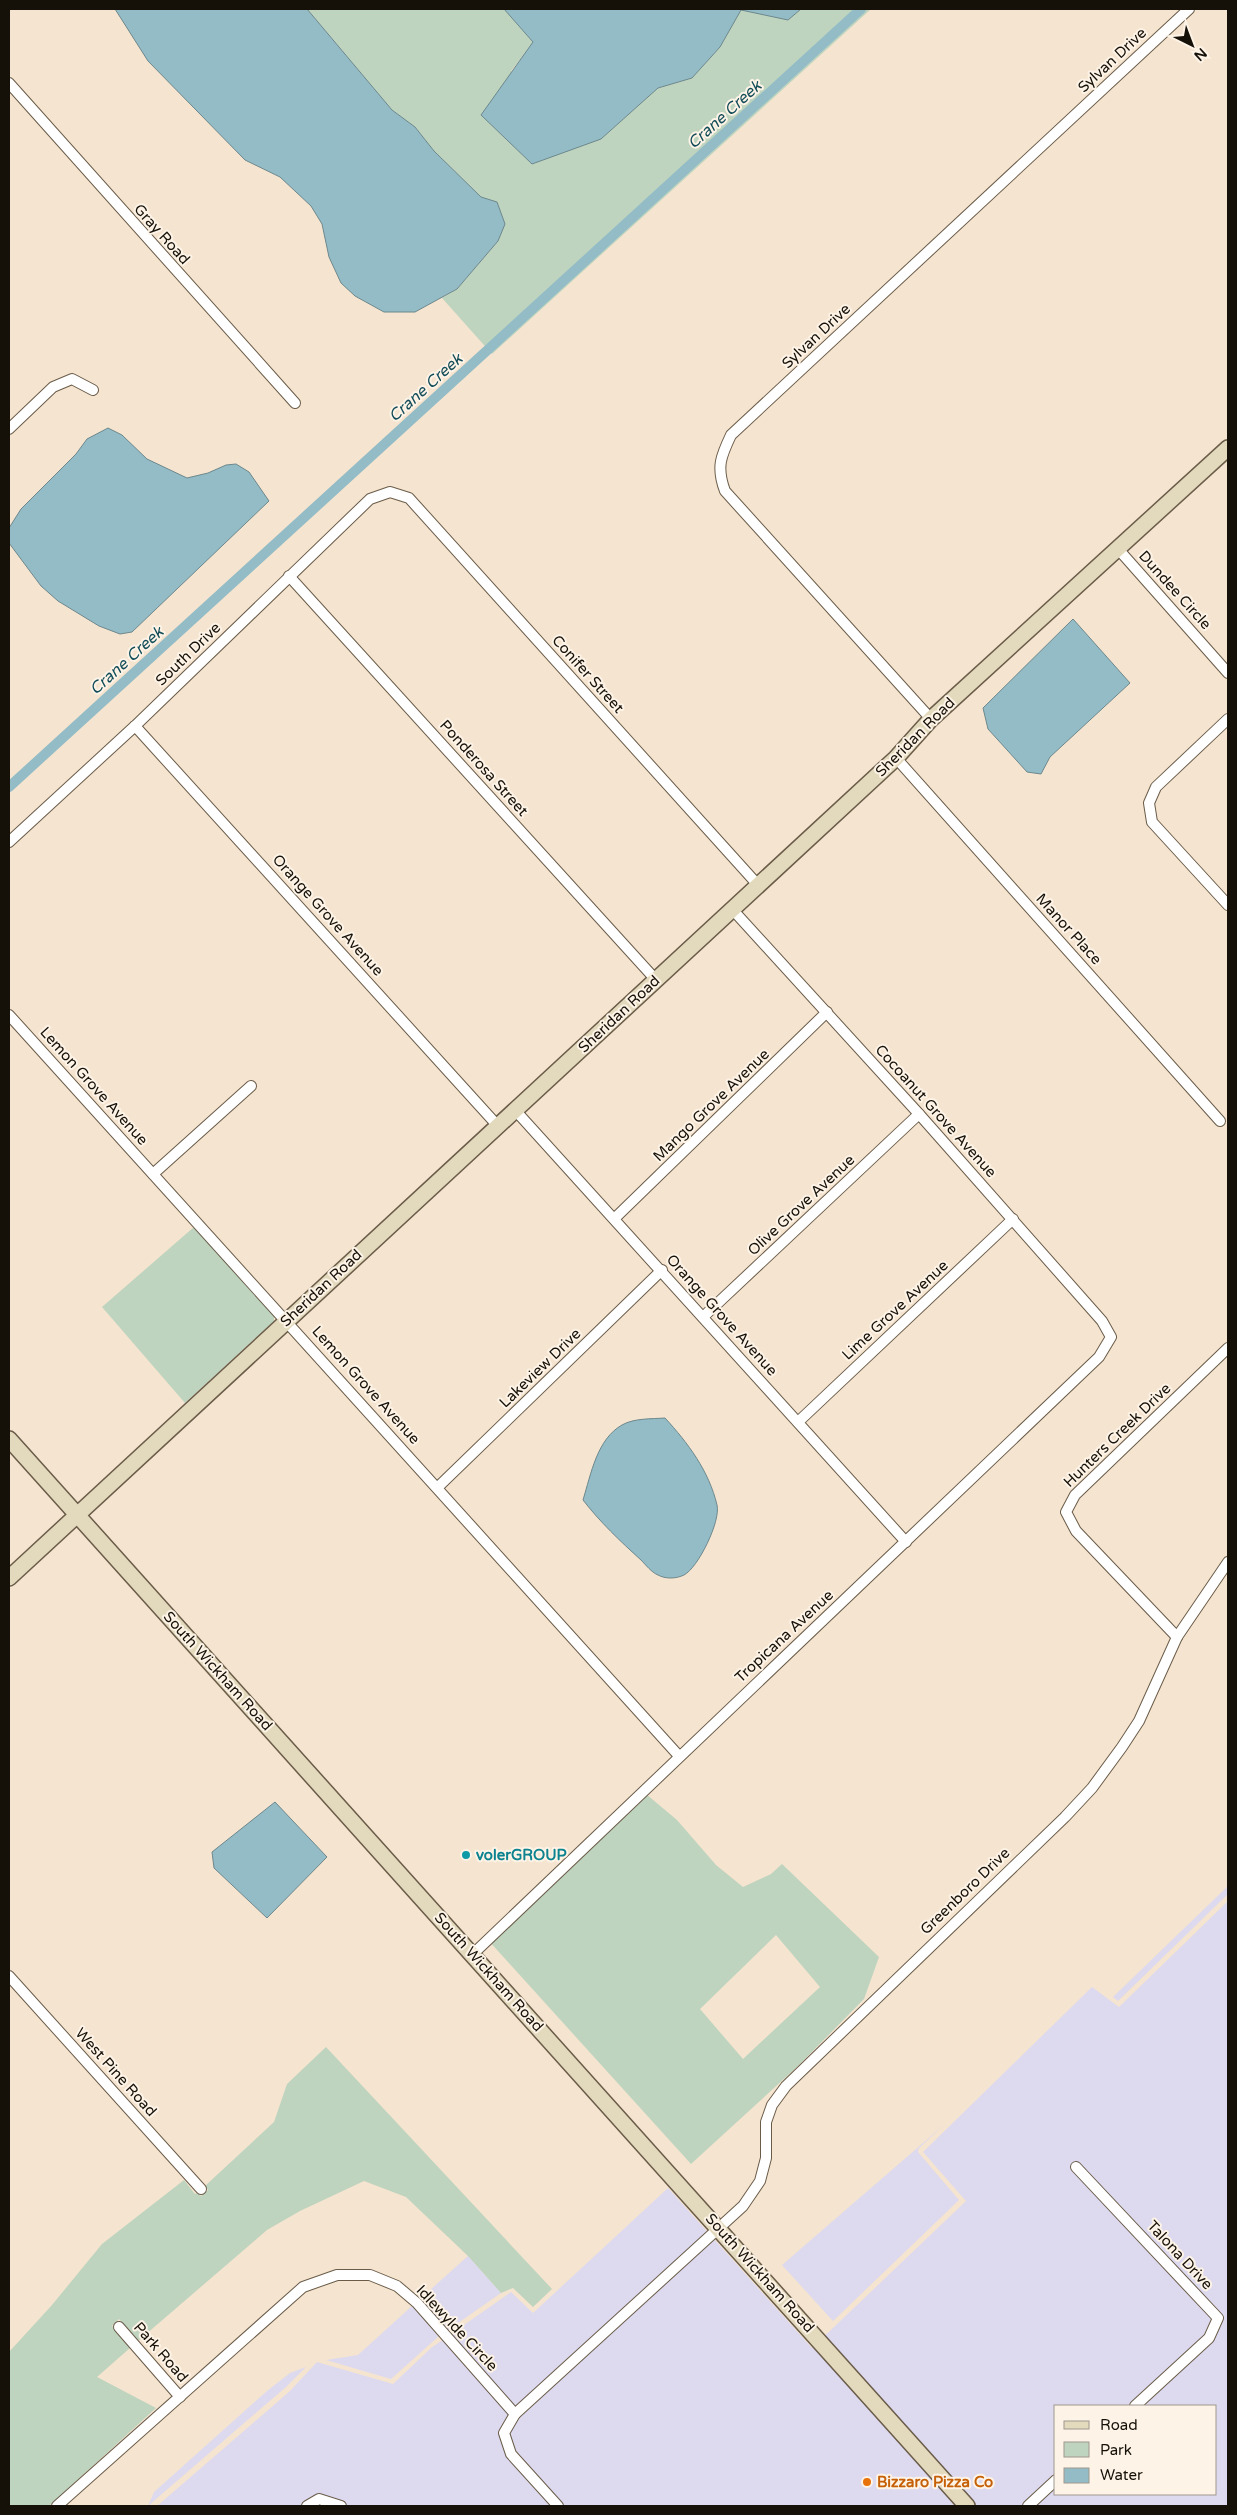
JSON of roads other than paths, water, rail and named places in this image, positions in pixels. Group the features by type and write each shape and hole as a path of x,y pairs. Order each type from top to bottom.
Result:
{"street":[{"name":"Sylvan Drive","path":"931,719 725,490 720,478 720,458 731,435 1189,9"},
{"name":"Gray Road","path":"9,83 296,403"},
{"path":"9,429 53,387 72,379 93,390"},
{"name":"Sheridan Road","path":"9,1578 497,1124 515,1110 896,758 931,719 1119,550 1228,448"},
{"name":"South Drive","path":"9,842 136,726 370,499 390,492"},
{"name":"Conifer Street","path":"390,492 409,498 758,885"},
{"name":"Dundee Circle","path":"1119,550 1228,673"},
{"name":"Ponderosa Street","path":"289,576 656,980"},
{"path":"1228,719 1156,787 1149,802 1152,822 1228,905"},
{"name":"Orange Grove Avenue","path":"136,726 497,1124"},
{"name":"Manor Place","path":"896,758 1220,1121"},
{"name":"Cocoanut Grove Avenue","path":"732,909 1013,1219 1102,1321 1111,1337"},
{"name":"Mango Grove Avenue","path":"615,1218 827,1012"},
{"name":"Lemon Grove Avenue","path":"9,1015 438,1487 679,1756"},
{"path":"153,1174 251,1086"},
{"name":"Orange Grove Avenue","path":"515,1110 615,1218 906,1542"},
{"name":"Olive Grove Avenue","path":"703,1317 919,1114"},
{"name":"Lime Grove Avenue","path":"798,1422 1013,1219"},
{"name":"Lakeview Drive","path":"438,1487 662,1270"},
{"name":"Tropicana Avenue","path":"473,1954 1099,1357 1111,1337"},
{"name":"Hunters Creek Drive","path":"1177,1637 1076,1532 1066,1512 1075,1495 1228,1348"},
{"name":"South Wickham Road","path":"9,1439 967,2506"},
{"name":"Greenboro Drive","path":"719,2228 744,2206 760,2181 766,2158 766,2122 772,2105 786,2086 1065,1817 1092,1788 1139,1721 1177,1637 1228,1562"},
{"name":"West Pine Road","path":"9,1976 201,2189"},
{"name":"Talona Drive","path":"1076,2167 1218,2318 1209,2338 1136,2405"},
{"path":"558,2506 511,2454 504,2433 515,2414 719,2228"},
{"name":"Idlewylde Circle","path":"58,2506 304,2287 337,2275 370,2275 397,2286 417,2303 515,2414"},
{"name":"Park Road","path":"119,2327 180,2397"},
{"path":"1028,2506 1054,2482"},
{"path":"307,2506 319,2499 341,2506"}],"water":[{"path":"115,9 307,9 392,110 415,127 434,151 481,197 497,202 505,224 498,241 457,289 415,312 384,312 355,296 341,283 329,257 322,224 311,206 280,177 245,160 148,61"},
{"path":"504,9 801,9 788,20 741,10 720,47 692,78 658,88 601,139 532,164 481,115 533,42"},
{"path":"108,428 122,435 147,459 187,478 208,473 226,465 236,464 249,472 269,501 132,632 120,634 99,626 58,601 41,586 9,543 9,528 21,509 76,454 87,439"},
{"path":"1073,619 1130,683 1050,757 1041,774 1027,772 988,729 983,708"},
{"path":"665,1418 697,1458 709,1481 717,1505 716,1522 702,1554 690,1571 684,1575 671,1578 655,1574 610,1531 583,1500 596,1458 606,1439 613,1431 632,1421"},
{"path":"275,1802 327,1857 267,1918 214,1868 212,1852"}],"waterway":[{"name":"Crane Creek","path":"9,787 861,9"}],"place":[{"name":"volerGROUP","path":"466,1855"},
{"name":"Bizzaro Pizza Co","path":"867,2482"}]}
